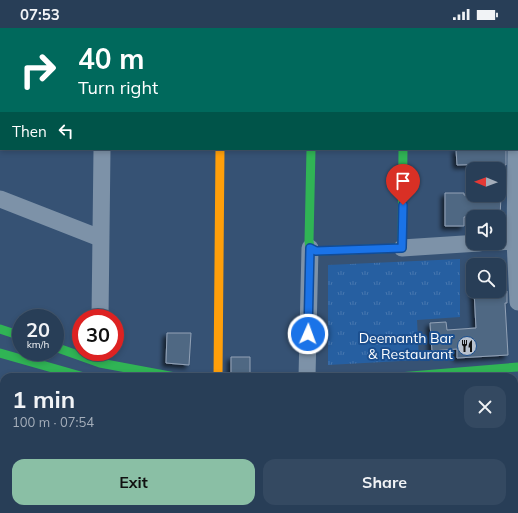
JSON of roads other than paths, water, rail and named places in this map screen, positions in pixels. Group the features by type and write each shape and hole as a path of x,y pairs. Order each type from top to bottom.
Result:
{"street":[{"path":"100,309 102,150"},
{"path":"218,373 220,150"},
{"path":"307,373 311,150"},
{"path":"402,248 403,150"},
{"path":"516,150 510,241 518,302"},
{"path":"0,199 100,238"},
{"path":"310,248 316,251 466,244"},
{"path":"0,329 12,333"},
{"path":"64,350 100,364 152,373"},
{"path":"0,353 70,373"},
{"path":"447,373 518,367"}],"place":[{"name":"Deemanth Bar & Restaurant","path":"467,346"}]}
